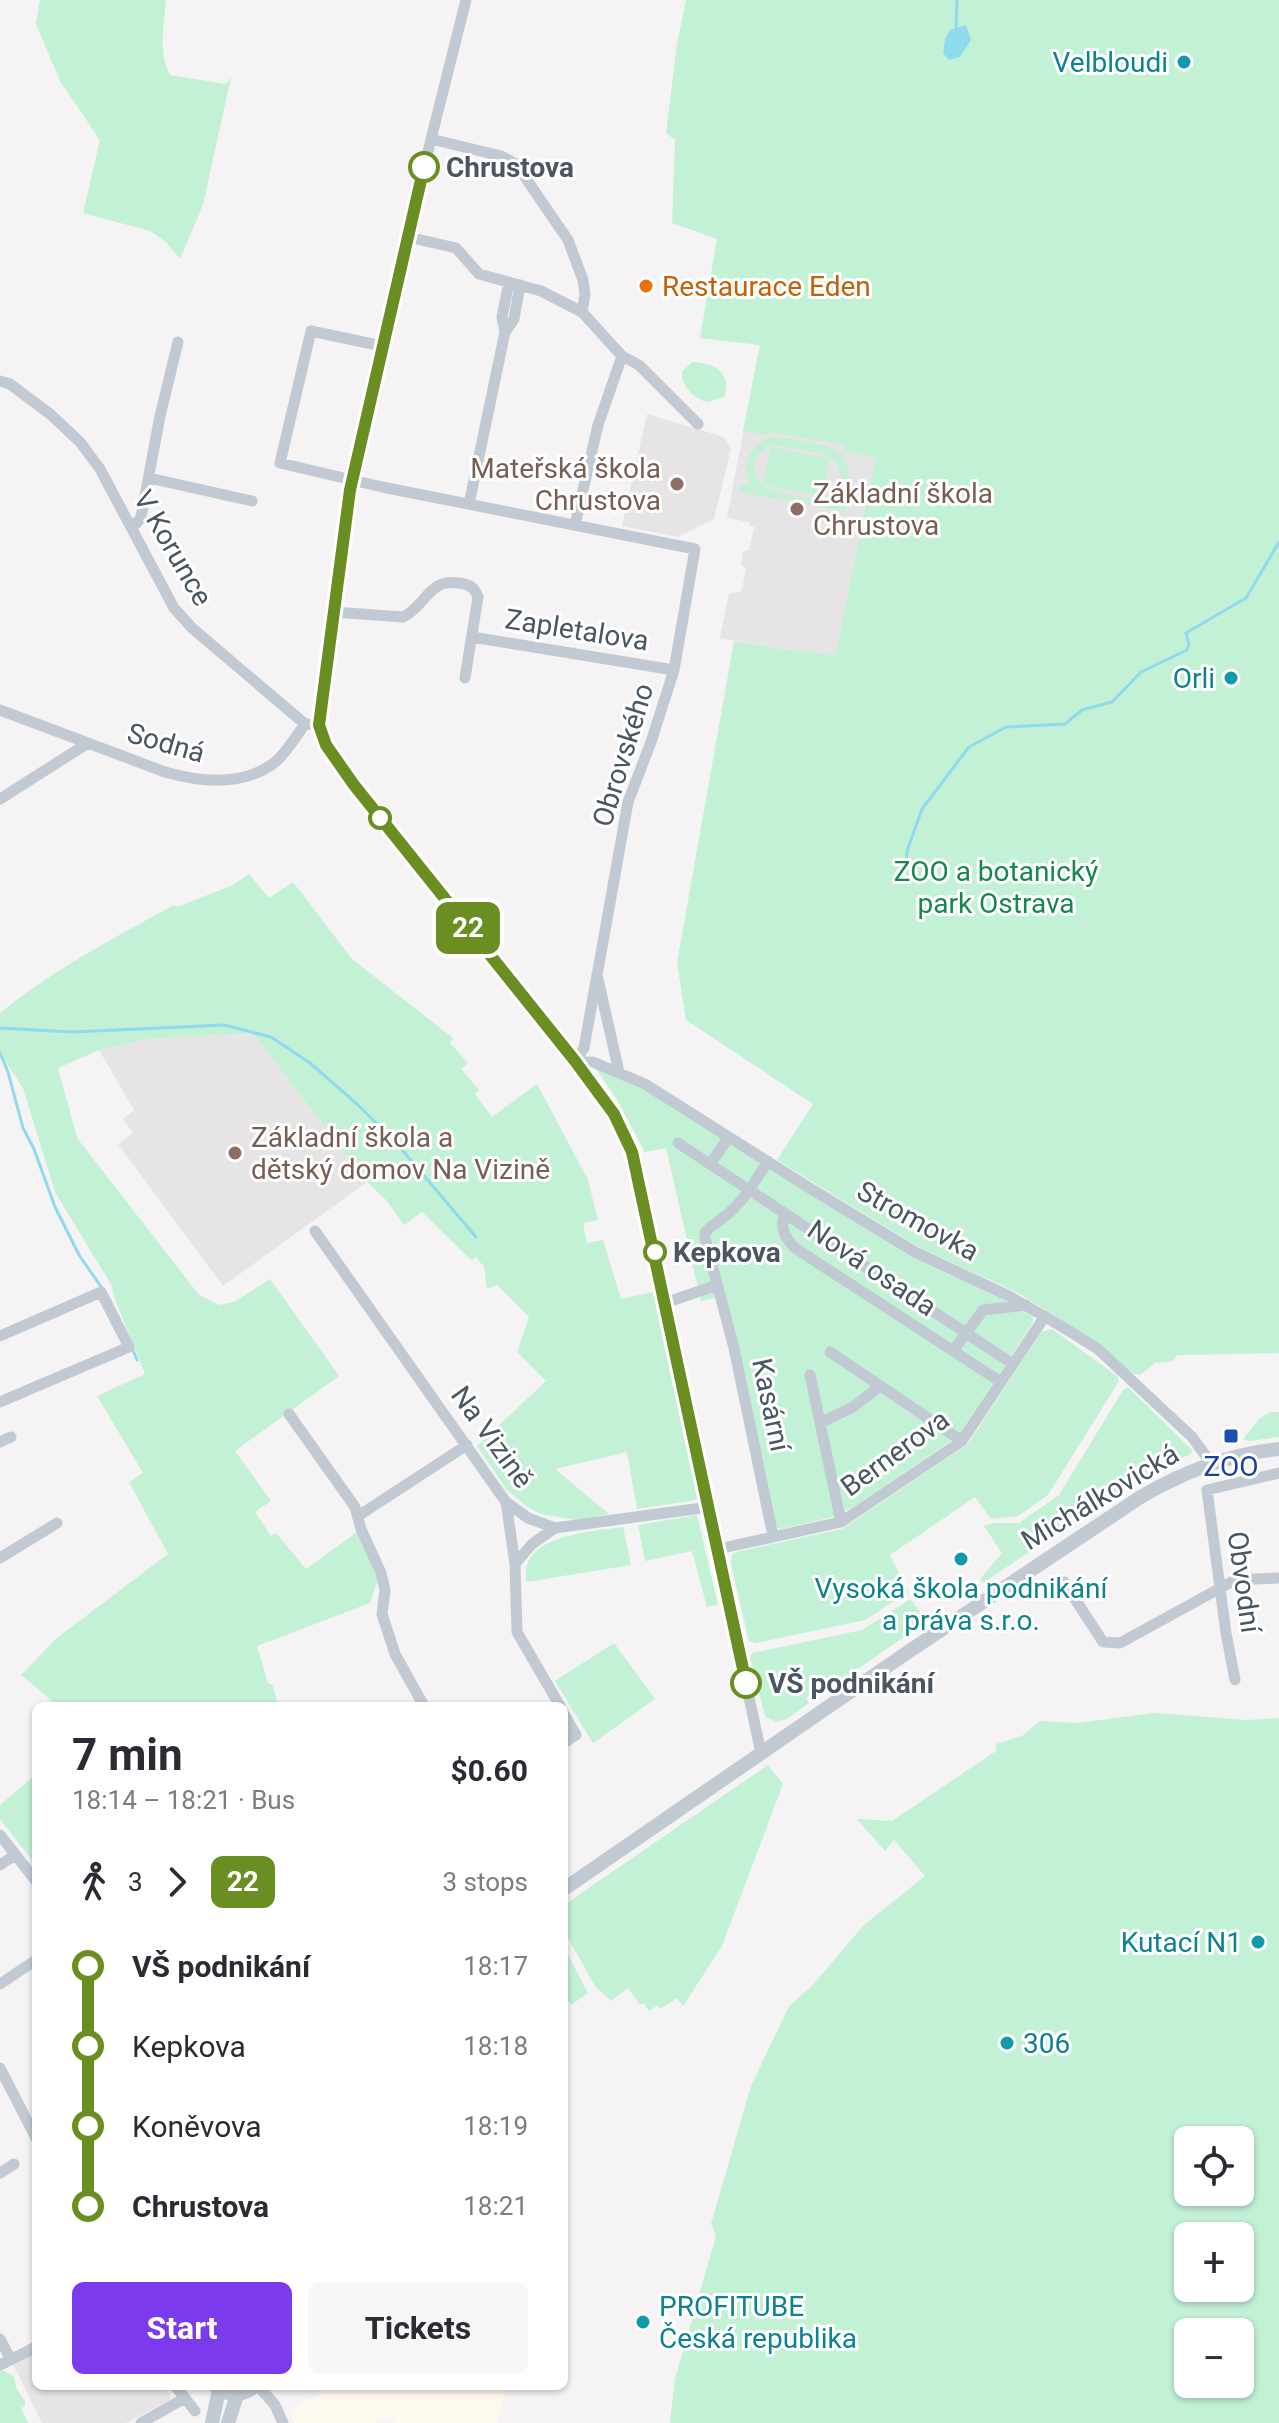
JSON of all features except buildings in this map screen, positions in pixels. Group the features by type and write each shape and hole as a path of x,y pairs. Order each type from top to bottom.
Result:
{"street":[{"path":"466,0 352,480 319,725 326,745 354,785 614,1114 632,1152 761,1753"},
{"path":"431,139 501,156 516,164 568,240 583,280 585,294 582,312"},
{"path":"408,237 456,248 479,274 541,291 582,312 622,356 639,365 698,424"},
{"path":"469,504 505,332 502,317 515,284"},
{"path":"382,346 311,331 280,463 575,525 598,425 622,356"},
{"path":"132,528 140,519 178,342"},
{"name":"V Korunce","path":"0,381 10,384 50,414 80,442 100,469 174,608 192,628 305,724"},
{"path":"149,478 252,501"},
{"name":"Obrovského","path":"575,525 695,549 674,670 628,802 584,1048 575,1061"},
{"name":"Zapletalova","path":"333,612 403,617 411,613 437,586 447,582 469,585 476,590 478,597 465,678"},
{"name":"Zapletalova","path":"472,637 674,670"},
{"name":"Sodná","path":"0,710 165,772 192,779 222,781 250,775 274,763 305,724"},
{"path":"305,724 319,725"},
{"path":"0,799 88,743"},
{"name":"Obrovského","path":"597,974 619,1072"},
{"name":"Stromovka","path":"575,1061 593,1062 666,1096 915,1252 1026,1305 1098,1349 1192,1437 1211,1463"},
{"path":"710,1164 729,1137"},
{"name":"Nová osada","path":"678,1143 1013,1364"},
{"path":"665,1303 717,1285 705,1233 727,1215 749,1190 768,1161"},
{"name":"Nová osada","path":"785,1214 781,1224 786,1238 795,1248 1001,1382"},
{"name":"Na Vizině","path":"315,1231 506,1502 528,1518 555,1528"},
{"name":"Kasární","path":"717,1285 734,1348 773,1536"},
{"path":"0,1336 101,1292 129,1347 0,1402"},
{"name":"Nová osada","path":"953,1351 983,1310 1026,1305"},
{"name":"Bernerova","path":"718,1549 841,1522 962,1441 1045,1316"},
{"path":"830,1352 962,1441"},
{"name":"Kasární","path":"810,1375 841,1522"},
{"name":"Kasární","path":"820,1423 853,1407 880,1386"},
{"path":"289,1414 355,1507 385,1590 382,1614 395,1654 422,1702"},
{"path":"358,1516 467,1445"},
{"name":"Michálkovická","path":"568,1886 939,1630 1121,1510 1172,1480 1211,1463 1279,1449"},
{"name":"Obvodní","path":"1235,1680 1207,1490 1279,1473"},
{"path":"506,1502 515,1564 517,1632 558,1702"},
{"path":"515,1564 532,1544 555,1528 709,1507"},
{"path":"0,1558 57,1523"},
{"path":"1064,1582 1103,1642 1120,1643 1220,1586 1235,1580 1279,1578"},
{"path":"568,1721 576,1735 568,1740"},
{"path":"0,1835 32,1876"},
{"path":"0,1865 15,1855"},
{"path":"0,1984 32,1963"},
{"path":"0,2068 32,2130"},
{"path":"0,2173 14,2164"},
{"path":"0,2339 5,2363 32,2349"},
{"path":"178,2390 195,2411"},
{"path":"212,2423 217,2390"},
{"path":"223,2390 237,2395 250,2390"},
{"path":"260,2390 275,2405 283,2423"},
{"path":"228,2423 237,2395"},
{"path":"141,2423 185,2398"}],"shaded area":[{"name":"Základní škola Chrustova","path":"758,354 892,382 835,655 720,638 729,594 741,592 746,569 741,564 743,552 749,550 754,527 749,522 727,518"},
{"name":"Mateřská škola Chrustova","path":"647,414 724,437 731,449 714,519 678,537 622,526"},
{"name":"Základní škola a dětský domov Na Vizině","path":"253,1033 367,1182 223,1286 118,1144 133,1133 123,1119 134,1110 99,1050 147,1039"},
{"path":"32,2349 32,2390 167,2390 170,2400 126,2423 42,2423 11,2360"},
{"path":"319,2390 506,2390 498,2423 394,2423 393,2419 377,2423 294,2423 289,2411 321,2393"}],"green space":[{"path":"40,0 166,0 163,48 170,75 226,84 231,77 203,205 180,259 166,242 150,231 83,213 100,140 60,81 36,24"},
{"name":"ZOO a botanický park Ostrava","path":"686,0 1279,0 1279,1353 1177,1355 1173,1361 1155,1363 1140,1375 1131,1373 1098,1343 1018,1293 920,1248 777,1160 813,1104 686,1020 677,963 734,641 835,655 876,458 844,451 844,445 770,432 768,435 743,431 760,345 700,338 717,239 672,223 675,140 666,133"},
{"path":"693,362 708,364 720,371 726,382 724,397 707,402 689,391 682,371"},
{"path":"773,437 802,441 839,452 847,465 848,480 835,501 846,504 844,511 740,492 741,484 751,485 746,470 749,456 765,440","holes":["775,445 825,454 837,465 841,480 835,493 820,499 764,487 754,468 761,451"]},
{"path":"770,447 830,459 823,496 763,485"},
{"path":"249,874 269,898 293,882 352,959 453,1038 450,1043 468,1063 461,1069 479,1090 475,1094 492,1117 537,1084 588,1180 598,1220 583,1223 587,1243 603,1240 621,1299 653,1292 697,1497 696,1500 637,1509 627,1452 555,1469 609,1514 577,1520 541,1514 526,1506 507,1490 477,1446 546,1381 517,1352 529,1317 497,1285 487,1289 484,1267 476,1257 471,1260 422,1212 404,1225 386,1200 367,1182 253,1033 147,1039 99,1050 58,1068 77,1138 199,1295 220,1305 236,1301 270,1279 339,1376 235,1451 271,1501 255,1512 271,1536 276,1533 306,1569 357,1532 378,1580 370,1603 257,1646 277,1702 53,1702 21,1675 58,1637 168,1554 129,1482 143,1473 97,1396 145,1374 112,1286 55,1192 23,1088 0,1053 0,1013 63,969 174,905 177,907 233,885"},
{"path":"595,1067 628,1079 1033,1317 1033,1322 961,1434 853,1507 833,1517 780,1529 775,1526 723,1296 701,1301 666,1148 645,1152"},
{"path":"1052,1329 1117,1376 1119,1381 1048,1495 1018,1516 991,1519 975,1497 890,1555 908,1592 865,1620 756,1643 749,1641 731,1564 732,1555 842,1529 968,1444 1041,1332"},
{"path":"1128,1387 1192,1453 1125,1488 983,1583 980,1579 1002,1553 984,1526 1019,1523 1059,1495 1123,1390"},
{"path":"1270,1412 1279,1412 1279,1437 1243,1439 1259,1419"},
{"path":"697,1515 718,1605 707,1607 692,1551 645,1561 638,1525"},
{"path":"623,1527 631,1565 526,1582 528,1563 534,1553 544,1546 570,1536"},
{"path":"909,1600 926,1620 924,1623 816,1698 813,1693 806,1698 809,1703 787,1719 776,1722 765,1716 750,1656 752,1653 862,1630"},
{"path":"614,1643 655,1699 593,1743 555,1681"},
{"path":"1154,1713 1247,1720 1279,1718 1279,2423 670,2423 675,2379 716,2236 711,2224 751,2086 789,2006 811,1987 864,1925 925,1876 894,1840 885,1851 857,1819 892,1821 996,1751 996,1744 1022,1736 1040,1721 1078,1723"},
{"path":"768,1765 783,1784 722,1946 683,2006 677,1998 660,2009 658,2005 649,2011 644,2003 640,2005 628,1988 611,2001 595,1986 568,1938 568,1902"},
{"path":"32,1777 32,1860 0,1819 0,1805"},
{"path":"568,1955 588,1993 571,2005 568,2001"},
{"path":"2,2370 14,2376 16,2388 25,2401 25,2406 21,2408 28,2423 0,2423"}],"water":[{"path":"966,25 971,40 960,57 949,60 943,53 945,39 950,30"}],"waterway":[{"path":"956,28 957,0"},
{"path":"906,871 907,851 922,809 969,747 1006,727 1065,724 1082,710 1112,702 1141,672 1187,650 1186,633 1246,598 1279,542"},
{"path":"0,1028 72,1032 224,1025 271,1037 310,1063 357,1104 397,1144 476,1237"},
{"path":"0,1053 23,1128 55,1207 79,1255 102,1288"},
{"path":"132,1348 137,1360"}],"bus line":[{"name":"22","path":"424,167 350,490 319,725 326,745 354,785 614,1114 632,1152 746,1683"}],"place":[{"name":"Velbloudi","path":"1184,62"},
{"name":"Chrustova","path":"424,167"},
{"name":"Restaurace Eden","path":"646,286"},
{"name":"Mateřská škola Chrustova","path":"677,484"},
{"name":"Základní škola Chrustova","path":"797,509"},
{"name":"Orli","path":"1231,678"},
{"name":"Základní škola a dětský domov Na Vizině","path":"235,1153"},
{"name":"Kepkova","path":"655,1252"},
{"name":"ZOO","path":"1231,1436"},
{"name":"Vysoká škola podnikání a práva s.r.o.","path":"961,1559"},
{"name":"VŠ podnikání","path":"746,1683"},
{"name":"Kutací N1","path":"1258,1942"},
{"name":"306","path":"1007,2043"},
{"name":"PROFITUBE Česká republika","path":"643,2322"}]}
